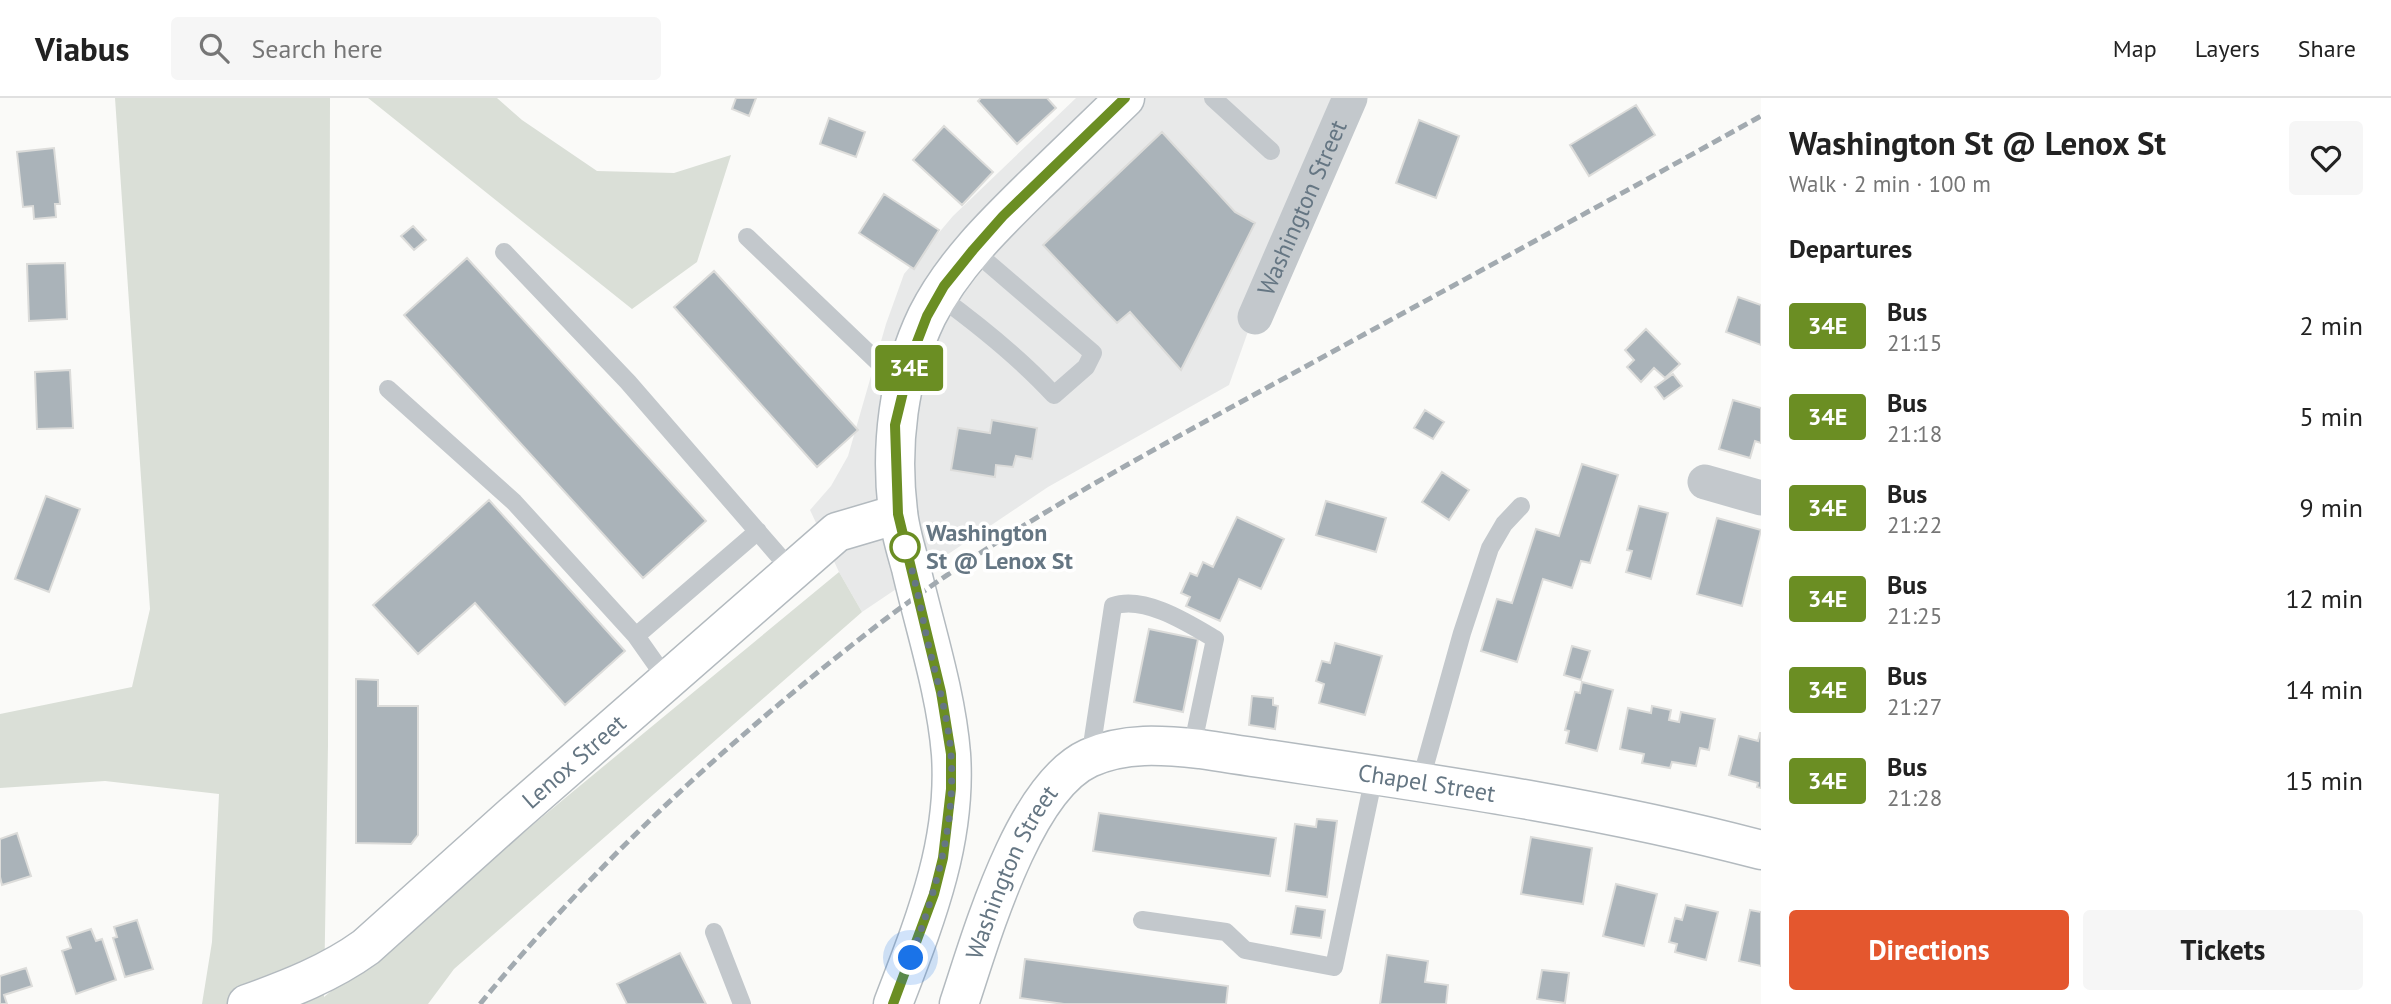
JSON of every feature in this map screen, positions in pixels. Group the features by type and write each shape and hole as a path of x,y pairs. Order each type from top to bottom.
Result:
{"main road":[{"path":"894,1004 934,894 943,858 951,789 951,754 941,692 898,514 895,425 912,355 927,316 973,250 1003,216 1123,99"},
{"name":"Lenox Street","path":"247,1004 321,974 366,947 838,532 898,514"},
{"name":"Chapel Street","path":"1090,758 1110,750 1138,746 1192,748 1637,820 1761,850"},
{"name":"Washington Street","path":"959,1004 994,904 1033,817 1050,791 1068,772 1090,758"}],"street":[{"name":"Washington Street","path":"1255,317 1350,98"},
{"path":"1705,482 1761,498"}],"lane":[{"path":"1213,98 1271,151"},
{"path":"747,237 904,387"},
{"path":"939,296 984,329 1032,371 1054,395 1086,367 1093,353 973,250"},
{"path":"504,252 628,382 792,571"},
{"path":"388,389 514,502 636,636 667,680"},
{"path":"1420,783 1462,633 1490,548 1504,524 1521,506"},
{"path":"636,636 758,531"},
{"path":"1090,758 1113,606 1126,601 1172,615 1215,639 1192,748"},
{"path":"1142,920 1226,932 1245,950 1334,967 1374,776"},
{"path":"714,932 742,1004"}],"shaded area":[{"path":"115,98 330,98 328,745 324,997 839,572 862,612 454,969 428,1004 202,1004 212,942 219,794 105,781 0,788 0,714 132,687 150,609"},
{"path":"368,98 497,98 522,120 597,171 674,173 731,155 697,262 632,309"},
{"path":"1076,98 1331,98 1229,385 1048,487 862,612 839,572 810,510 831,486 848,456 886,324 904,274 953,216"}],"building":[{"path":"736,98 756,98 749,116 732,109"},
{"path":"981,98 1047,98 1056,108 1017,144 978,101"},
{"path":"1636,105 1655,135 1589,176 1570,145"},
{"path":"829,118 865,132 856,157 820,144"},
{"path":"1419,120 1459,136 1436,198 1396,183"},
{"path":"944,126 993,172 962,205 913,160"},
{"path":"1162,132 1235,212 1255,223 1181,370 1130,312 1117,323 1043,245"},
{"path":"54,148 60,204 55,204 56,217 34,219 33,206 23,207 17,152"},
{"path":"884,194 939,230 914,269 859,233"},
{"path":"413,226 426,240 414,250 401,236"},
{"path":"467,258 706,521 643,578 404,315"},
{"path":"65,263 67,319 29,321 27,264"},
{"path":"714,271 858,430 817,467 674,307"},
{"path":"1738,297 1761,305 1761,345 1726,332"},
{"path":"1646,329 1680,364 1665,378 1654,368 1641,382 1627,367 1634,360 1625,350"},
{"path":"70,370 73,428 37,429 35,372"},
{"path":"1673,374 1682,386 1664,399 1655,387"},
{"path":"1733,400 1761,408 1761,443 1755,441 1750,458 1719,449"},
{"path":"1425,410 1444,422 1433,439 1414,428"},
{"path":"992,420 1037,428 1032,459 1016,456 1013,467 996,465 995,477 951,470 958,428 990,433"},
{"path":"1582,464 1618,475 1590,563 1581,561 1572,588 1543,579 1517,662 1481,651 1497,599 1512,603 1536,529 1559,536"},
{"path":"1442,472 1469,490 1449,520 1422,502"},
{"path":"46,496 80,509 49,592 15,579"},
{"path":"489,500 625,651 565,705 475,603 418,654 373,605"},
{"path":"1326,501 1386,518 1376,552 1316,535"},
{"path":"1639,506 1668,513 1651,579 1626,572 1632,551 1627,550"},
{"path":"1237,517 1284,539 1261,589 1239,579 1220,621 1186,606 1190,597 1181,593 1190,573 1197,576 1203,562 1213,567"},
{"path":"1717,518 1761,530 1742,606 1697,594"},
{"path":"1149,629 1198,639 1183,712 1134,702"},
{"path":"1335,643 1382,656 1365,715 1319,703 1324,684 1316,681 1322,661 1330,663"},
{"path":"1572,646 1590,651 1581,680 1564,675"},
{"path":"356,679 378,680 378,706 418,706 418,835 411,844 356,843"},
{"path":"1582,682 1613,690 1597,751 1566,743 1569,731 1565,730 1575,692 1580,693"},
{"path":"1252,696 1273,698 1273,705 1278,706 1275,729 1249,725"},
{"path":"1652,706 1671,710 1669,720 1679,722 1681,712 1715,719 1709,750 1700,748 1696,766 1672,762 1670,768 1642,763 1644,754 1620,749 1628,708 1651,713"},
{"path":"1760,733 1761,788 1757,787 1758,783 1729,775 1739,736 1758,741"},
{"path":"1099,813 1276,838 1270,876 1093,851"},
{"path":"1317,819 1337,821 1327,897 1286,891 1295,824 1316,827"},
{"path":"17,833 31,876 2,885 0,839"},
{"path":"1531,837 1592,848 1583,904 1521,894"},
{"path":"1616,884 1657,894 1644,946 1603,936"},
{"path":"1686,905 1718,912 1706,960 1675,952 1677,944 1669,942 1675,918 1682,920"},
{"path":"1296,906 1325,910 1321,938 1291,934"},
{"path":"1750,910 1761,912 1761,966 1739,961"},
{"path":"137,920 153,969 125,977 113,938 117,937 114,927"},
{"path":"91,929 96,941 102,939 116,980 76,994 62,951 71,948 67,937"},
{"path":"680,953 706,1004 627,1004 617,984"},
{"path":"1387,955 1428,961 1425,982 1448,985 1446,1004 1380,1004"},
{"path":"1025,959 1228,986 1226,1004 1064,1004 1020,998"},
{"path":"26,968 32,986 4,995 7,1004 0,1004 0,976"},
{"path":"1542,970 1569,973 1565,1003 1537,999"}],"railway":[{"path":"480,1004 571,900 669,802 825,667 925,590 1021,527 1120,469 1761,116"}],"bus line":[{"name":"34E","path":"893,1004 934,894 943,858 951,789 951,754 941,692 898,514 895,425 912,355 927,316 944,286 973,250 1003,216 1125,98"}],"place":[{"name":"Washington St @ Lenox St","path":"905,547"}],"route":[{"path":"905,547 941,692 951,754 951,789 943,858 934,894 911,958"}]}
